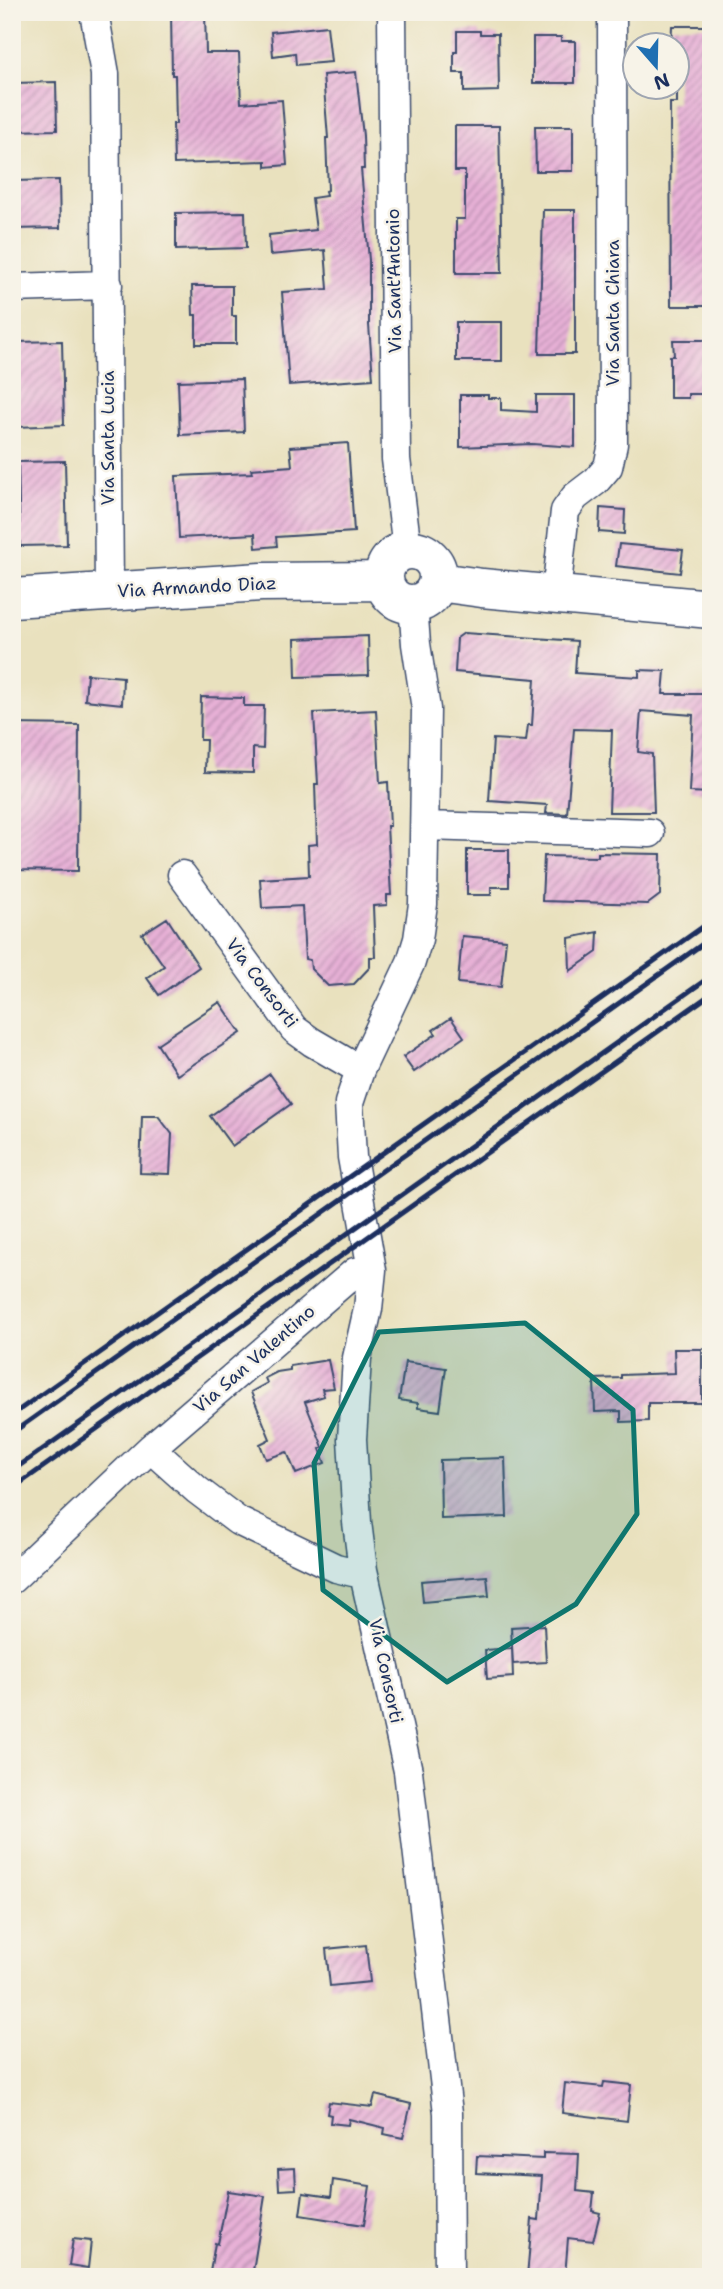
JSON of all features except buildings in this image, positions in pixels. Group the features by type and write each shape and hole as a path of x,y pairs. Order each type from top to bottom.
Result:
{"street":[{"name":"Via Sant'Antonio","path":"391,12 396,458 407,549"},
{"name":"Via Santa Chiara","path":"555,594 565,511 575,497 596,481 607,467 613,444 612,12"},
{"name":"Via Santa Lucia","path":"94,17 105,74 109,592"},
{"path":"12,288 108,285"},
{"path":"426,593 438,569 431,558 420,551 407,549 395,555 386,565 383,581 393,597 402,603 426,593 555,594 711,609"},
{"name":"Via Armando Diaz","path":"12,598 261,582 383,581"},
{"name":"Via Consorti","path":"426,593 416,644 426,709 426,826 423,904 418,939 398,992 360,1070 349,1103 352,1157 372,1270 368,1309 357,1358 352,1418 357,1522 363,1570 408,1771 448,2113 449,2277"},
{"path":"426,826 649,833"},
{"name":"Via Consorti","path":"182,875 294,1029 360,1070"},
{"name":"Via San Valentino","path":"12,1579 152,1447 355,1272"},
{"path":"152,1447 197,1490 238,1521 336,1568 353,1572 363,1570"}],"highlighted area":[{"path":"525,1323 633,1410 637,1514 576,1604 447,1682 323,1590 314,1463 379,1332"}],"railway":[{"path":"12,1415 711,921"},
{"path":"12,1433 711,938"},
{"path":"12,1471 711,976"},
{"path":"12,1489 711,994"}]}
